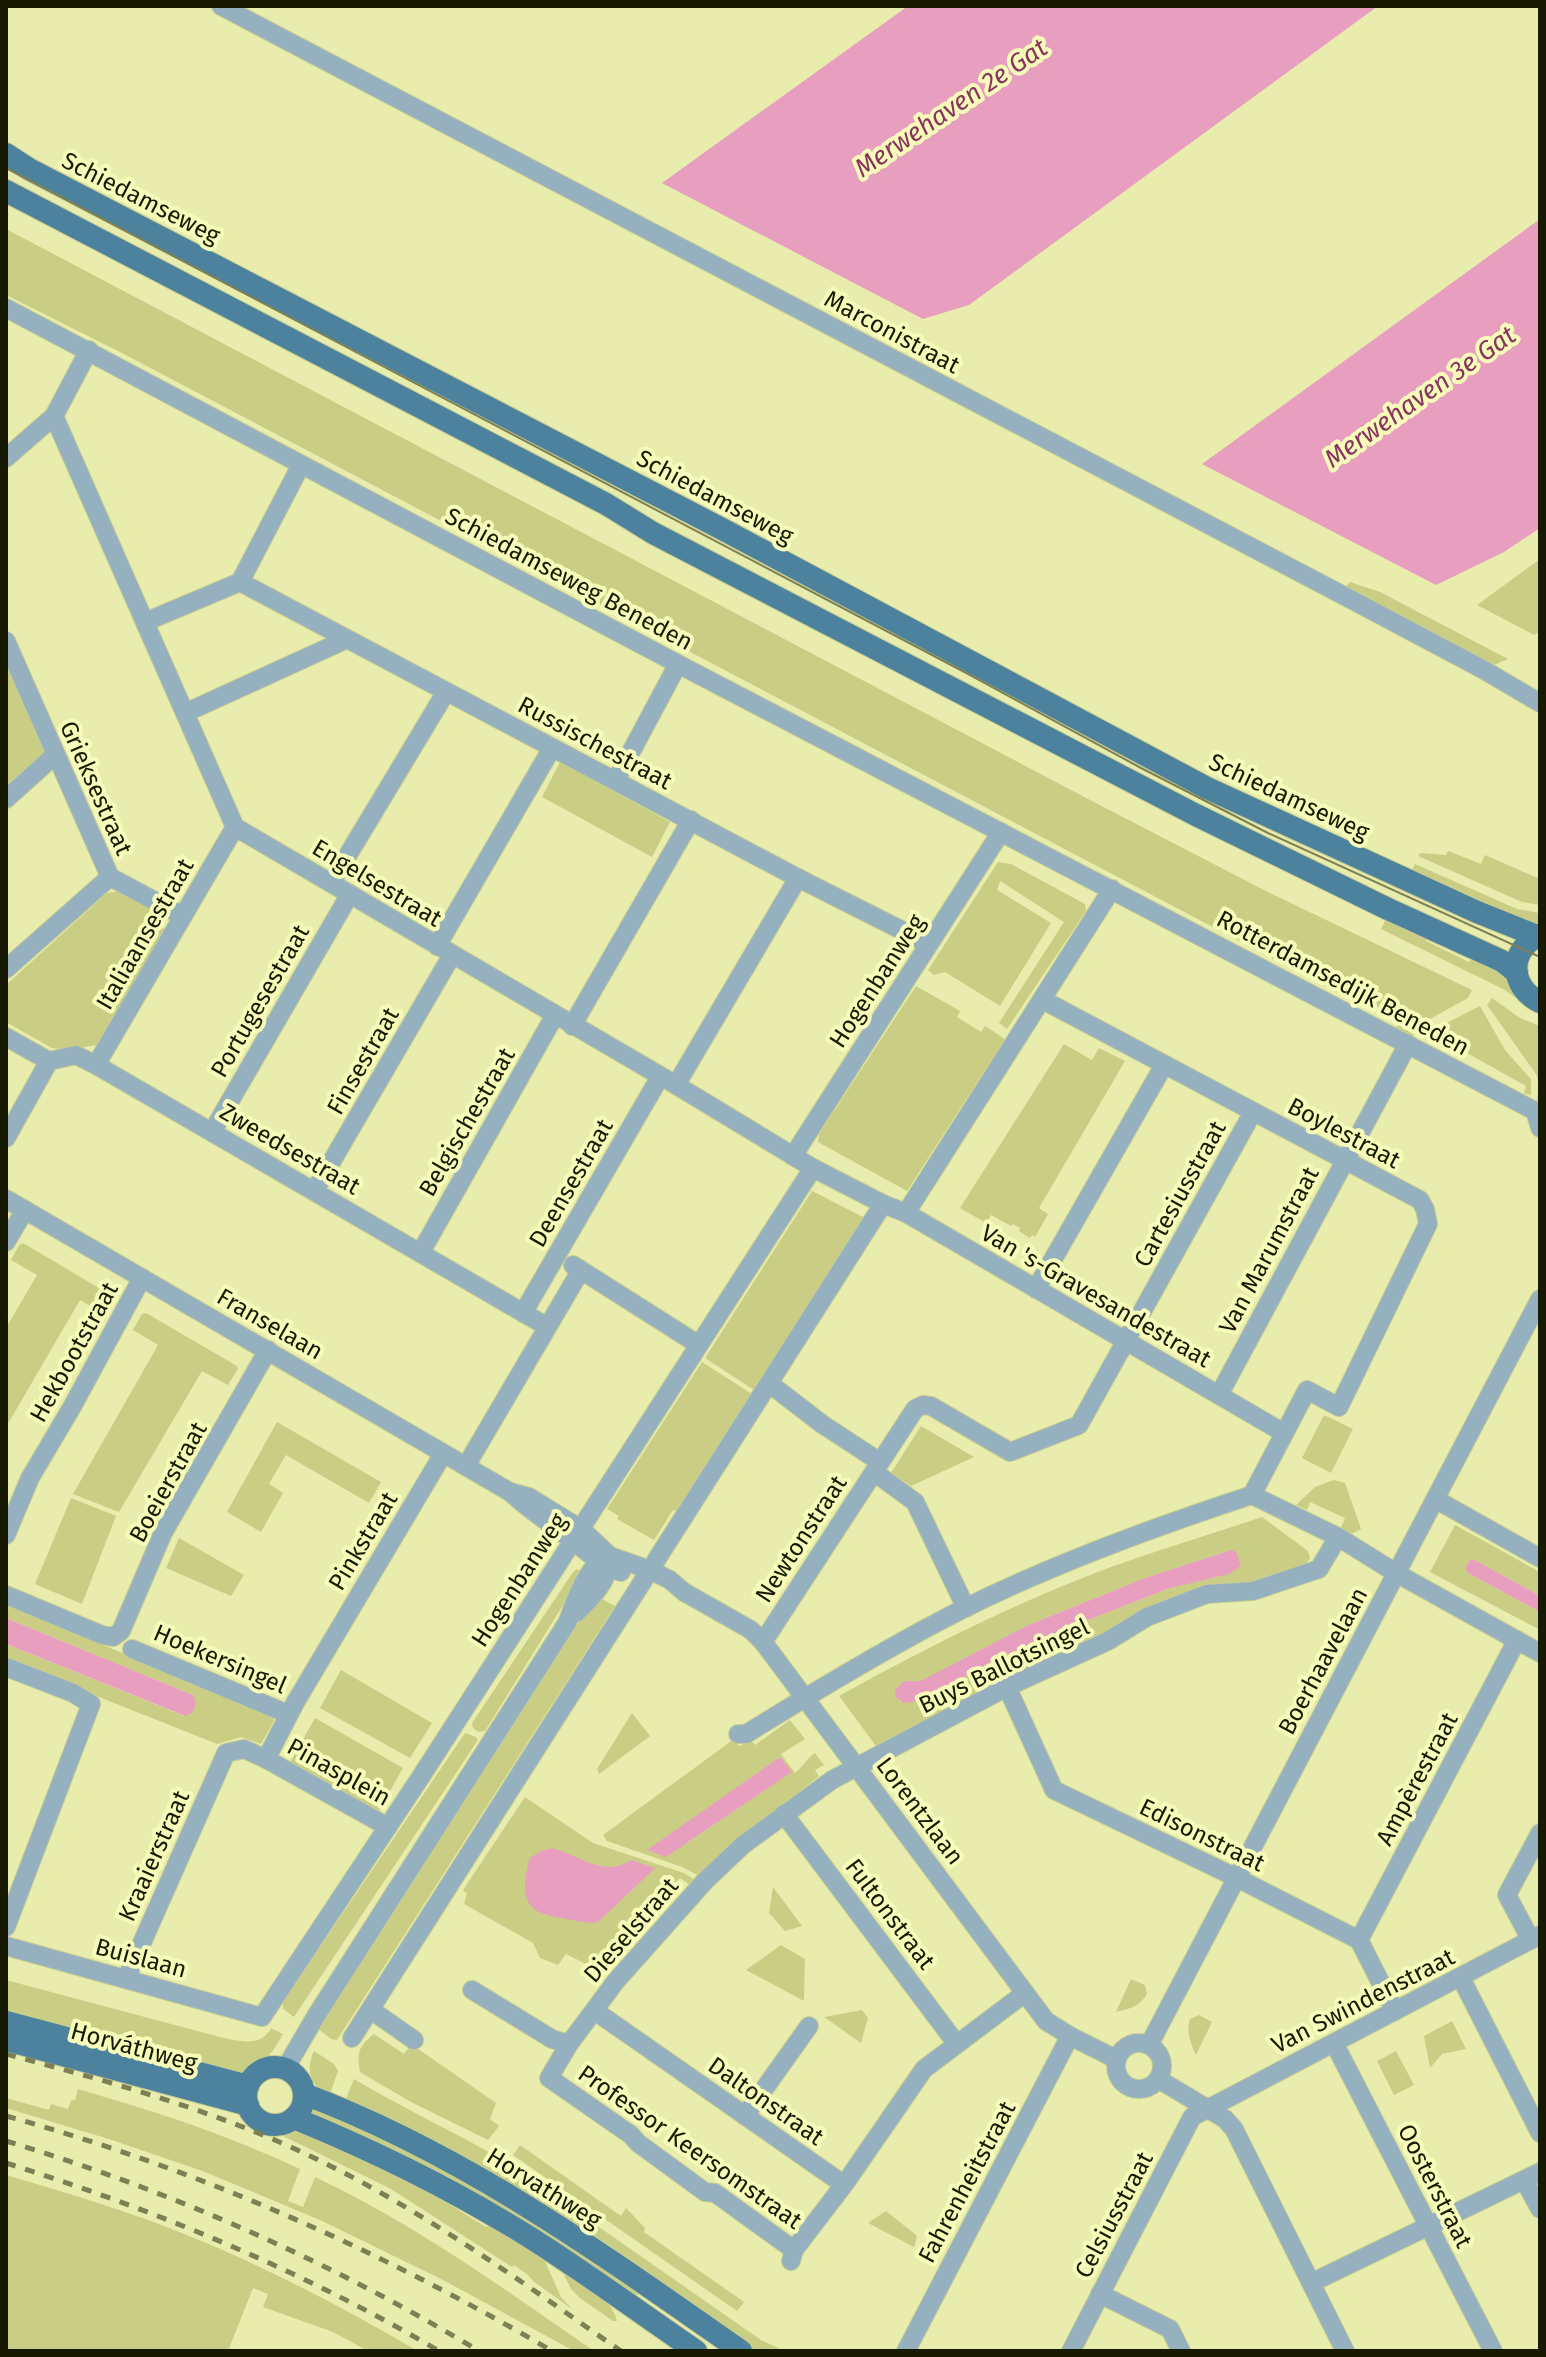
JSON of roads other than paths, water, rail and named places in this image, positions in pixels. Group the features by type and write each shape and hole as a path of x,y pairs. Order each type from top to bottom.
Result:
{"main road":[{"name":"Schiedamseweg","path":"6,154 29,169 724,530 1207,788 1477,912 1539,935"},
{"path":"6,191 1113,772 1388,909 1502,961 1517,973"},
{"path":"1539,935 1529,941 1519,955 1517,973 1524,990 1540,1002"},
{"name":"Horváthweg","path":"6,2022 248,2096"},
{"name":"Horváthweg","path":"6,2040 248,2096"},
{"path":"272,2067 285,2069 298,2079 304,2094 303,2105 294,2118 282,2124 269,2124 258,2119 248,2096 260,2071 272,2067"},
{"name":"Horvathweg","path":"304,2094 387,2128 525,2204 741,2351"},
{"name":"Horvathweg","path":"294,2118 388,2158 498,2218 696,2351"}],"street":[{"name":"Marconistraat","path":"221,6 1352,600 1540,703"},
{"name":"Schiedamseweg Beneden","path":"6,308 678,664 1112,889"},
{"path":"6,458 54,416 89,350"},
{"path":"54,416 235,827"},
{"path":"145,622 240,582 301,465"},
{"name":"Russischestraat","path":"240,582 798,878 929,944"},
{"path":"185,713 347,639"},
{"name":"Grieksestraat","path":"6,641 110,877 183,916"},
{"path":"616,780 678,664"},
{"path":"331,883 446,692"},
{"name":"Finsestraat","path":"315,1190 552,748"},
{"path":"6,799 55,755"},
{"path":"572,1026 691,820"},
{"name":"Engelsestraat","path":"235,827 813,1168 883,1204"},
{"name":"Italiaansestraat","path":"96,1065 235,827"},
{"name":"Hogenbanweg","path":"793,1156 1001,832"},
{"path":"6,969 110,877"},
{"name":"Deensestraat","path":"523,1313 798,878"},
{"path":"906,1213 1112,889"},
{"name":"Rotterdamsedijk Beneden","path":"1112,889 1535,1111 1540,1128"},
{"name":"Portugesestraat","path":"212,1132 350,894"},
{"name":"Boylestraat","path":"1043,1000 1420,1200 1428,1224 1339,1407 1307,1390 1284,1433"},
{"name":"Belgischestraat","path":"421,1252 555,1015"},
{"name":"Zweedsestraat","path":"6,1037 49,1061 76,1055 96,1065 546,1326"},
{"name":"Van Marumstraat","path":"1219,1395 1408,1044"},
{"path":"6,1138 49,1061"},
{"path":"1036,1289 1164,1065"},
{"name":"Cartesiusstraat","path":"1125,1341 1253,1112"},
{"name":"Hogenbanweg","path":"262,2017 813,1168"},
{"name":"Franselaan","path":"6,1199 443,1454 510,1492 529,1497 606,1562"},
{"path":"352,2038 883,1204"},
{"name":"Van 's-Gravesandestraat","path":"883,1204 906,1213 1284,1433"},
{"path":"6,1242 25,1210"},
{"path":"557,1256 699,1345"},
{"path":"466,1466 581,1270"},
{"name":"Hekbootstraat","path":"6,1535 30,1478 142,1278"},
{"name":"Boerhaavelaan","path":"1149,2045 1540,1299"},
{"name":"Newtonstraat","path":"763,1642 915,1409 923,1405 931,1406 1010,1452 1079,1425 1125,1341"},
{"name":"Boeierstraat","path":"6,1595 102,1635 113,1637 121,1631 163,1533 268,1350"},
{"path":"770,1384 877,1467 915,1502 966,1608"},
{"path":"738,1734 746,1734 894,1645 966,1608 1083,1556 1252,1495 1284,1433"},
{"name":"Pinkstraat","path":"325,1653 443,1454"},
{"path":"1252,1495 1338,1537 1540,1653"},
{"path":"1435,1499 1540,1558"},
{"name":"Buys Ballotsingel","path":"705,1881 743,1845 856,1766 1007,1687 1108,1641 1147,1617 1207,1594 1253,1591 1319,1569 1338,1537"},
{"path":"285,2069 567,1623 578,1594 606,1562"},
{"name":"Lorentzlaan","path":"606,1562 648,1574 751,1630 805,1697 1046,2021 1116,2059"},
{"name":"Ampèrestraat","path":"1359,1940 1517,1640"},
{"name":"Hoekersingel","path":"132,1649 288,1714"},
{"name":"Pinasplein","path":"266,1759 288,1714 325,1653"},
{"path":"6,1667 73,1693 91,1704 6,1927"},
{"name":"Edisonstraat","path":"1007,1687 1054,1790 1359,1940"},
{"name":"Pinasplein","path":"226,1753 244,1749 266,1759 388,1827"},
{"name":"Kraaierstraat","path":"126,1979 226,1753"},
{"name":"Fultonstraat","path":"784,1814 956,2043"},
{"path":"1536,1938 1507,1895 1540,1833"},
{"name":"Dieselstraat","path":"549,2078 569,2044 616,1981 705,1881"},
{"name":"Van Swindenstraat","path":"1207,2108 1536,1938"},
{"path":"1359,1940 1395,2011"},
{"name":"Buislaan","path":"6,1946 262,2017"},
{"path":"1461,1978 1534,2107 1540,2133"},
{"path":"472,1990 552,2039 569,2044"},
{"path":"843,2184 924,2069 1025,1993"},
{"path":"371,2010 414,2040"},
{"name":"Daltonstraat","path":"595,2011 843,2184"},
{"path":"745,2116 809,2026"},
{"name":"Fahrenheitstraat","path":"906,2351 1070,2036"},
{"name":"Oosterstraat","path":"1334,2043 1493,2351"},
{"path":"1132,2044 1149,2045 1161,2060 1161,2073 1158,2079 1143,2089 1131,2088 1118,2076 1116,2059 1122,2049 1132,2044"},
{"name":"Professor Keersomstraat","path":"549,2078 705,2192 715,2193 793,2255 843,2184"},
{"path":"1158,2079 1225,2119 1234,2129 1345,2351"},
{"name":"Celsiusstraat","path":"1071,2351 1192,2117 1207,2108"},
{"path":"1311,2283 1532,2176 1540,2209"},
{"path":"1100,2294 1170,2329 1181,2351"}],"water":[{"name":"Merwehaven 2e Gat","path":"908,6 1378,6 969,305 923,319 662,183"},
{"name":"Merwehaven 3e Gat","path":"1540,219 1540,528 1504,552 1436,585 1202,464"},
{"path":"1231,1550 1236,1552 1241,1566 1229,1574 1170,1588 1063,1630 913,1702 904,1703 895,1697 895,1690 904,1681 921,1681 1026,1626 1145,1578"},
{"path":"1470,1560 1540,1596 1540,1612 1468,1573 1465,1568"},
{"path":"6,1618 193,1695 196,1701 193,1713 185,1716 6,1644"},
{"path":"780,1757 792,1772 666,1857 647,1850"},
{"path":"553,1848 602,1866 612,1867 631,1860 655,1868 598,1922 575,1921 536,1910 525,1893 530,1858"}],"tram line":[{"path":"6,168 1141,768 1268,833 1540,957"}],"railway":[{"path":"6,2054 182,2105 250,2130 329,2165 457,2239 621,2351"},
{"path":"6,2116 148,2161 286,2216 421,2279 552,2351"},
{"path":"6,2141 129,2182 249,2231 366,2288 479,2351"},
{"path":"6,2163 118,2201 228,2245 335,2294 439,2351"}]}
